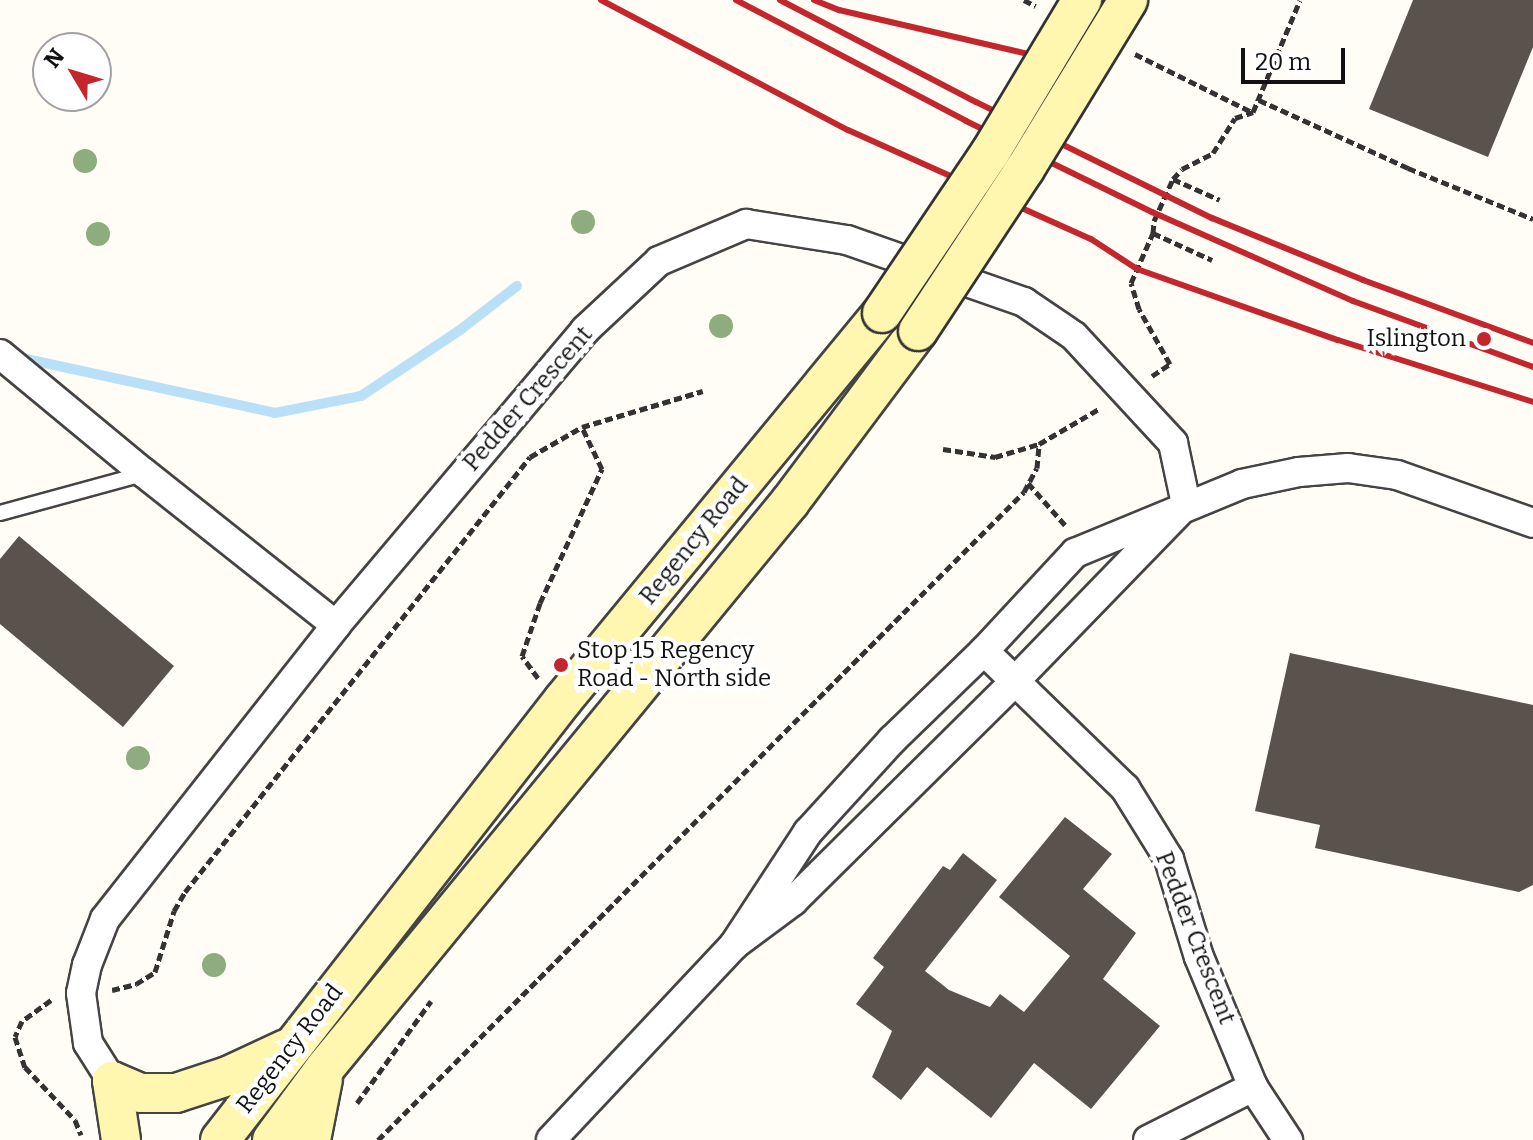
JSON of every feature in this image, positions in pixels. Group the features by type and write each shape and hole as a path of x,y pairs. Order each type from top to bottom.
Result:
{"main road":[{"name":"Regency Road","path":"220,1140 563,700 882,313 990,153 1082,0"},
{"name":"Regency Road","path":"272,1140 325,1068 790,502 918,331 1025,169 1128,0"},
{"path":"112,1081 140,1093 176,1093 228,1076 291,1047"},
{"path":"311,1140 325,1068"},
{"path":"112,1081 121,1140"}],"street":[{"name":"Pedder Crescent","path":"112,1081 88,1043 81,993 87,965 105,919 336,625 585,330 659,261 746,224 847,240 1024,302 1074,336 1173,443 1186,504"},
{"path":"0,354 336,625"},
{"path":"551,1140 734,945 808,832 892,740 984,651 1075,553 1186,504 1256,481 1299,472 1348,468 1397,475 1533,523"},
{"path":"734,945 793,901 1015,681 1186,504"},
{"name":"Pedder Crescent","path":"984,651 1125,788 1169,859 1199,957 1253,1087 1288,1140"},
{"path":"1148,1140 1253,1087"}],"lane":[{"path":"0,513 144,473"}],"path":[{"path":"1128,391 1170,364 1139,309 1131,283 1153,233 1154,221 1173,179 1182,169 1213,153 1235,118 1253,112 1300,0"},
{"path":"1259,100 1408,168 1533,219"},
{"path":"1173,179 1220,200"},
{"path":"1153,233 1212,260"},
{"path":"83,1140 75,1120 25,1067 15,1037 22,1021 51,1000 120,989 155,972 174,911 204,868 530,457 582,427 703,391"},
{"path":"943,449 995,457 1039,444 1097,411"},
{"path":"563,700 531,672 522,656 540,603 602,469 582,427"},
{"path":"378,1140 1024,492 1037,468 1039,444"},
{"path":"1028,483 1073,534"}],"building":[{"path":"1413,0 1533,0 1533,47 1488,157 1369,109"},
{"path":"19,536 174,666 123,727 0,624 0,559"},
{"path":"1290,653 1533,705 1533,885 1519,892 1315,848 1320,825 1255,811"},
{"path":"1065,817 1112,854 1083,889 1136,933 1103,979 1160,1026 1091,1109 1034,1063 991,1118 927,1067 901,1100 872,1077 892,1031 856,1004 884,967 873,958 943,866 950,870 963,853 997,880 925,971 949,990 990,1007 1000,994 1024,1012 1070,956 999,897"}],"waterway":[{"path":"17,357 275,413 361,396 460,330 517,286"}],"railway":[{"path":"601,0 848,130 1091,239 1137,269 1338,340 1533,402"},
{"path":"736,0 966,121 1152,212 1353,301 1533,367"},
{"path":"780,0 976,102 1212,218 1363,280 1533,343"},
{"path":"814,0 839,10 1046,58"}],"place":[{"name":"Islington","path":"1484,339"},
{"name":"Stop 15 Regency Road - North side","path":"561,665"}]}
